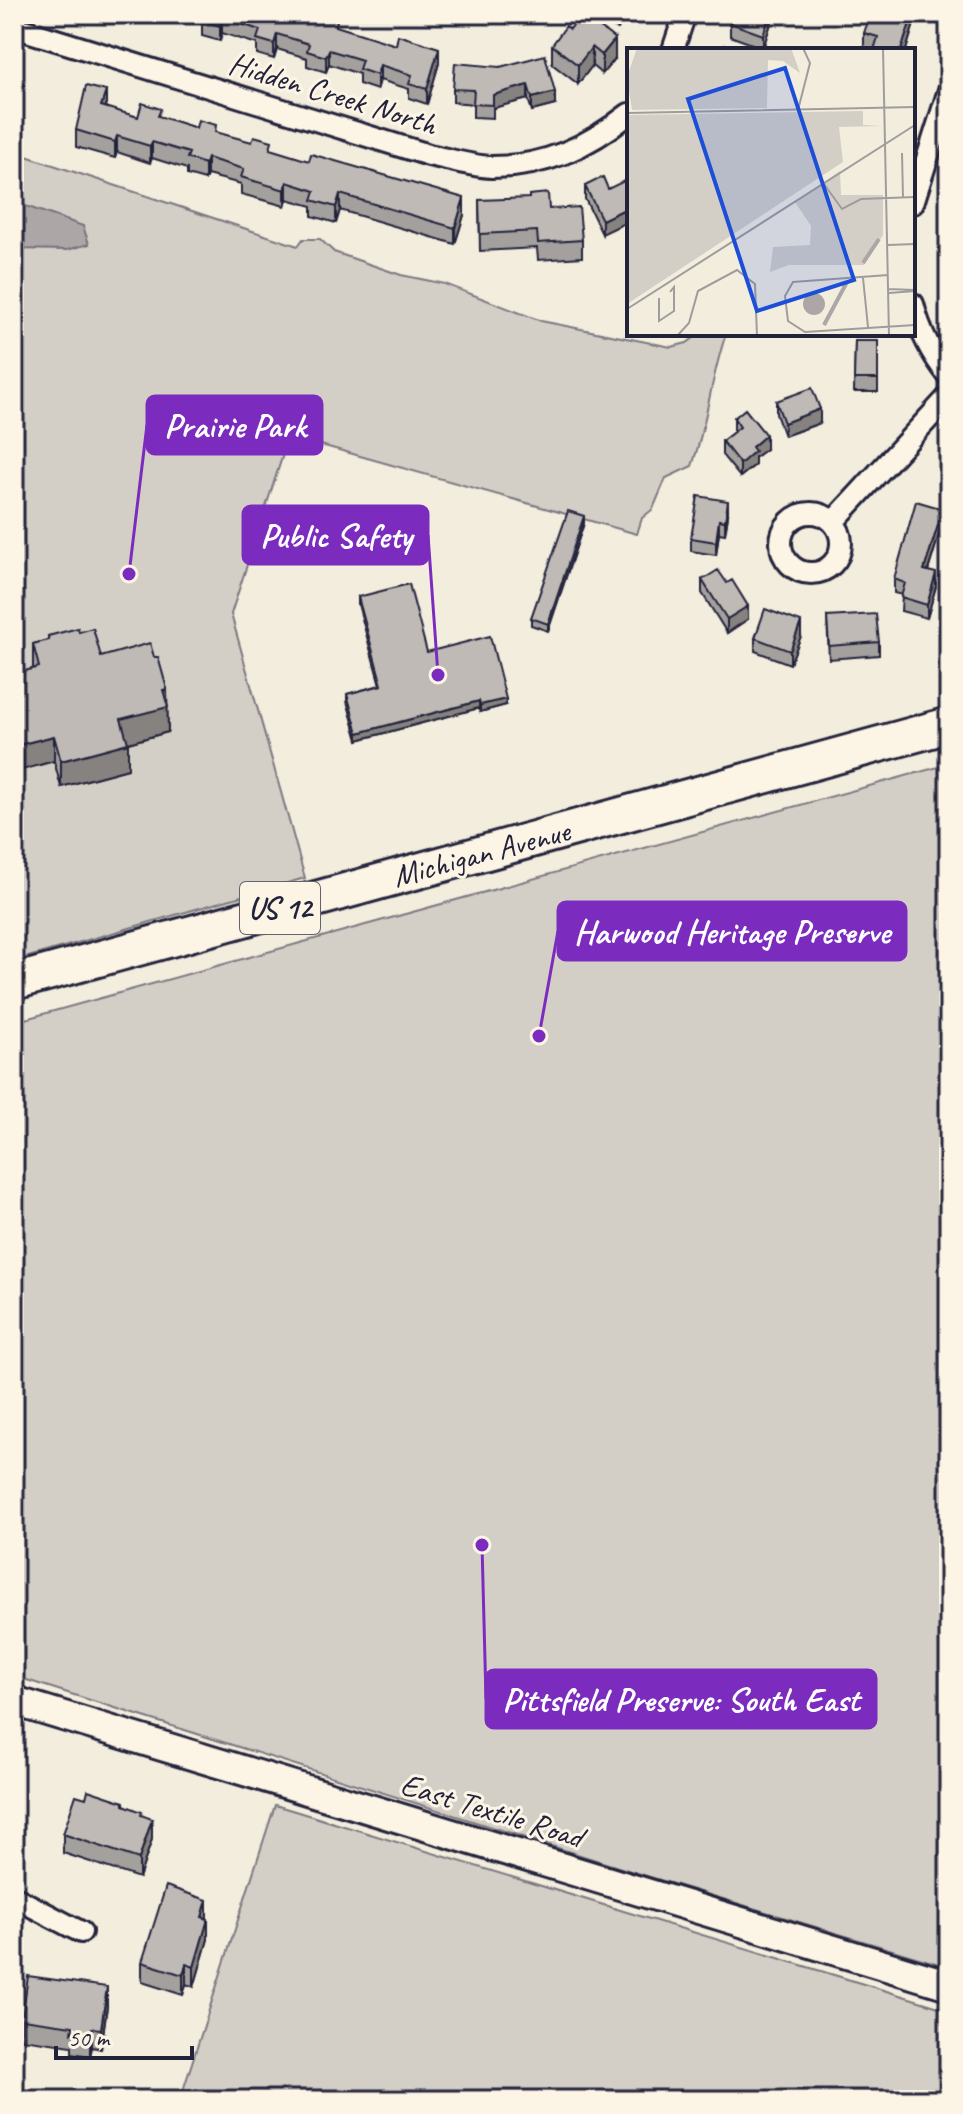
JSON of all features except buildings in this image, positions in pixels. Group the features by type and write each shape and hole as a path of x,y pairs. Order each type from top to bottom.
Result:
{"highway":[{"name":"Michigan Avenue","path":"14,982 949,725"}],"main road":[{"name":"East Textile Road","path":"14,1701 949,1985"}],"street":[{"path":"674,48 685,14"},
{"name":"Hidden Creek North","path":"14,27 429,155 490,167 552,159 600,137 627,116"},
{"path":"915,197 949,90"},
{"path":"915,312 919,328 934,357 949,376"},
{"path":"833,522 949,396"},
{"path":"14,1897 81,1932"}],"shaded area":[{"path":"14,152 298,246 303,239 320,239 334,252 401,275 445,284 541,321 671,347 687,343 696,336 725,336 692,466 666,478 653,509 642,518 637,534 289,436 231,614 305,878 14,961"},
{"path":"14,202 83,226 89,244 67,250 14,249"},
{"path":"949,764 949,1967 637,1873 14,1676 14,1022"},
{"path":"275,1805 949,2010 949,2100 180,2100"}],"place":[{"name":"Prairie Park","path":"129,574"},
{"name":"Public Safety","path":"438,675"},
{"name":"Harwood Heritage Preserve","path":"539,1036"},
{"name":"Pittsfield Preserve: South East","path":"482,1545"}]}
